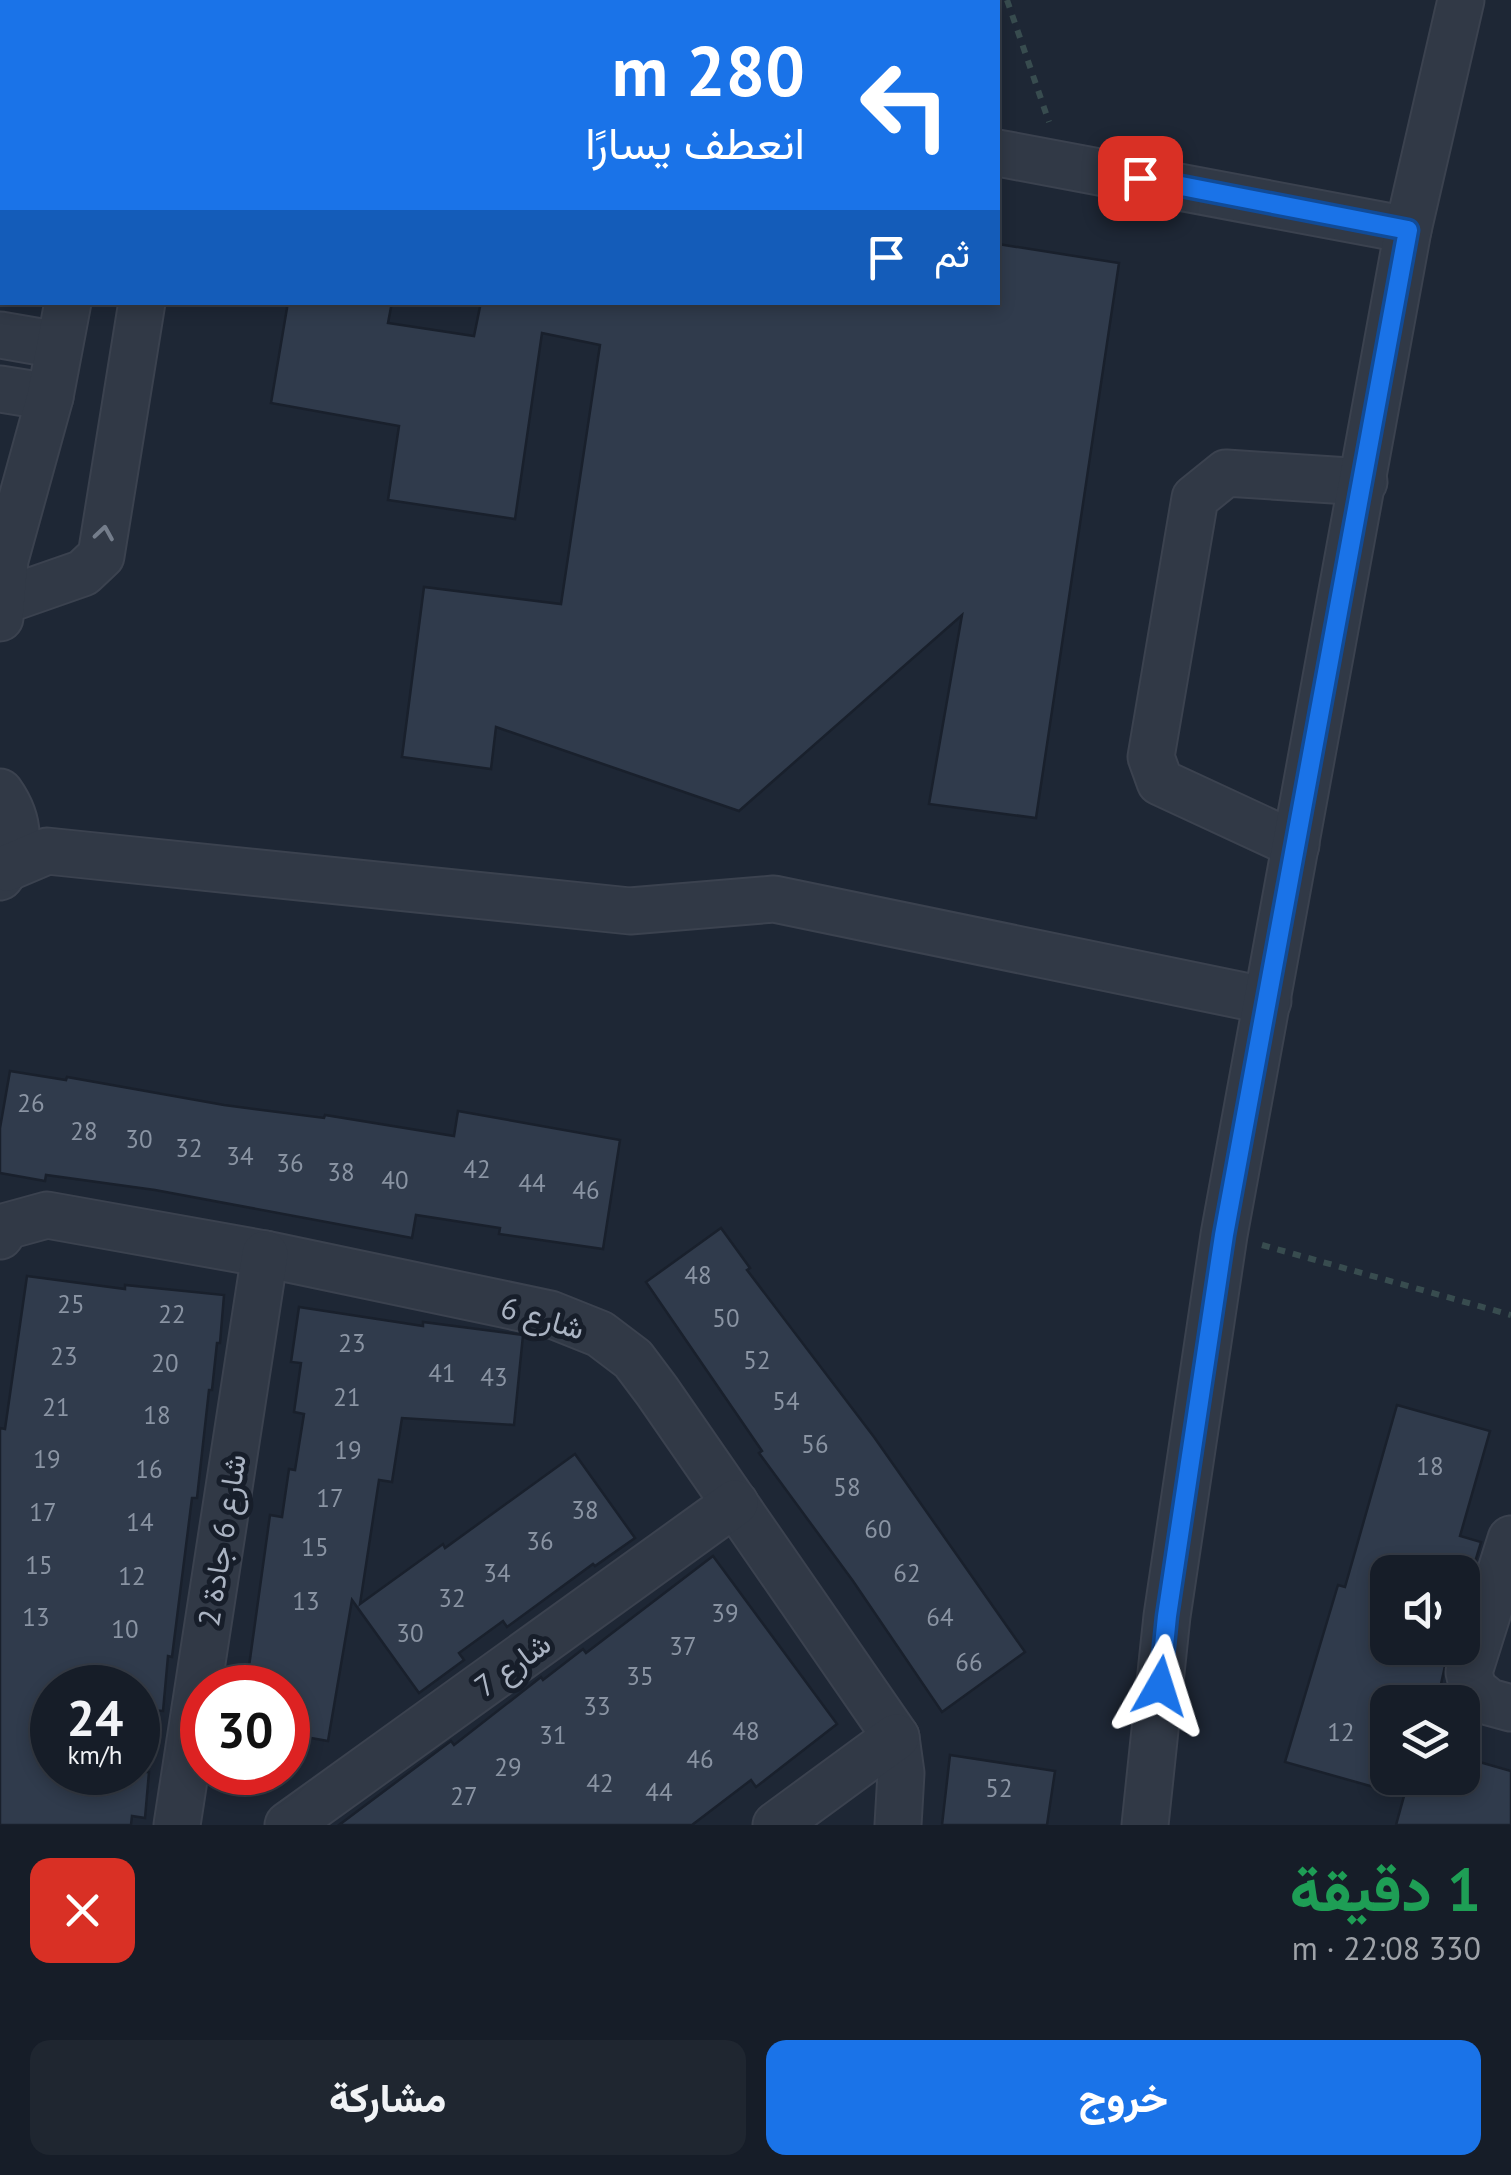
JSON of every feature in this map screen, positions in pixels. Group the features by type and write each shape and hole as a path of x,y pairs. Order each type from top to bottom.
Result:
{"street":[{"path":"1145,1825 1167,1616 1224,1235 1408,230 1461,0"},
{"path":"1000,153 1408,230"},
{"path":"0,335 63,325 139,321 101,556 83,573 2,610 5,560 50,398 63,325"},
{"path":"0,389 50,398"},
{"path":"1296,845 1160,782 1151,757 1195,498 1226,473 1364,482"},
{"path":"8,806 18,866 630,911 774,899 1268,1001"},
{"name":"شارع 6","path":"0,1236 7,1226 47,1214 265,1254 550,1314 600,1334 632,1359 896,1736"},
{"name":"شارع 6 جادة 2","path":"177,1825 265,1254"},
{"name":"شارع 7","path":"288,1825 735,1503"},
{"path":"1511,1539 1469,1672 1473,1690 1489,1702 1511,1708"},
{"path":"776,1825 896,1736 901,1774 898,1825"}],"path":[{"path":"1007,0 1064,164"},
{"path":"1224,1235 1511,1315"}],"building":[{"path":"1000,244 1119,263 1036,818 929,804 962,615 739,811 496,727 491,769 402,757 424,587 561,604 600,345 542,333 515,519 388,500 399,426 271,403 287,305 391,305 388,323 474,336 480,305 1000,305"},
{"path":"10,1071 454,1136 458,1111 620,1140 603,1249 499,1234 500,1228 416,1215 412,1238 155,1190 46,1175 45,1181 0,1173 0,1128"},
{"path":"721,1228 750,1268 747,1270 874,1437 1025,1652 942,1712 759,1453 762,1451 646,1282"},
{"path":"27,1276 125,1289 125,1285 224,1295 197,1498 192,1498 172,1657 168,1656 163,1711 160,1665 30,1665 30,1795 147,1795 145,1818 132,1816 131,1825 0,1825 0,1428 5,1429"},
{"path":"299,1307 423,1326 423,1322 523,1335 514,1425 402,1418 392,1482 379,1480 360,1604 575,1454 635,1538 507,1627 503,1621 459,1653 464,1660 419,1693 352,1600 328,1741 310,1738 310,1665 249,1665 270,1515 282,1517 289,1469 295,1470 304,1414 294,1412 301,1363 291,1362"},
{"path":"1397,1405 1490,1431 1460,1536 1481,1542 1477,1555 1370,1555 1370,1665 1445,1665 1441,1685 1370,1685 1370,1786 1285,1762 1338,1585 1345,1587"},
{"path":"713,1556 837,1724 756,1787 751,1780 692,1825 339,1825 451,1741 454,1745 541,1677 543,1680 583,1649 586,1653"},
{"path":"950,1755 1055,1771 1047,1825 942,1825"},
{"path":"1480,1762 1511,1771 1511,1825 1396,1825 1404,1795 1480,1795"}],"route":[{"path":"1140,178 1408,230 1224,1235 1160,1686"}]}
